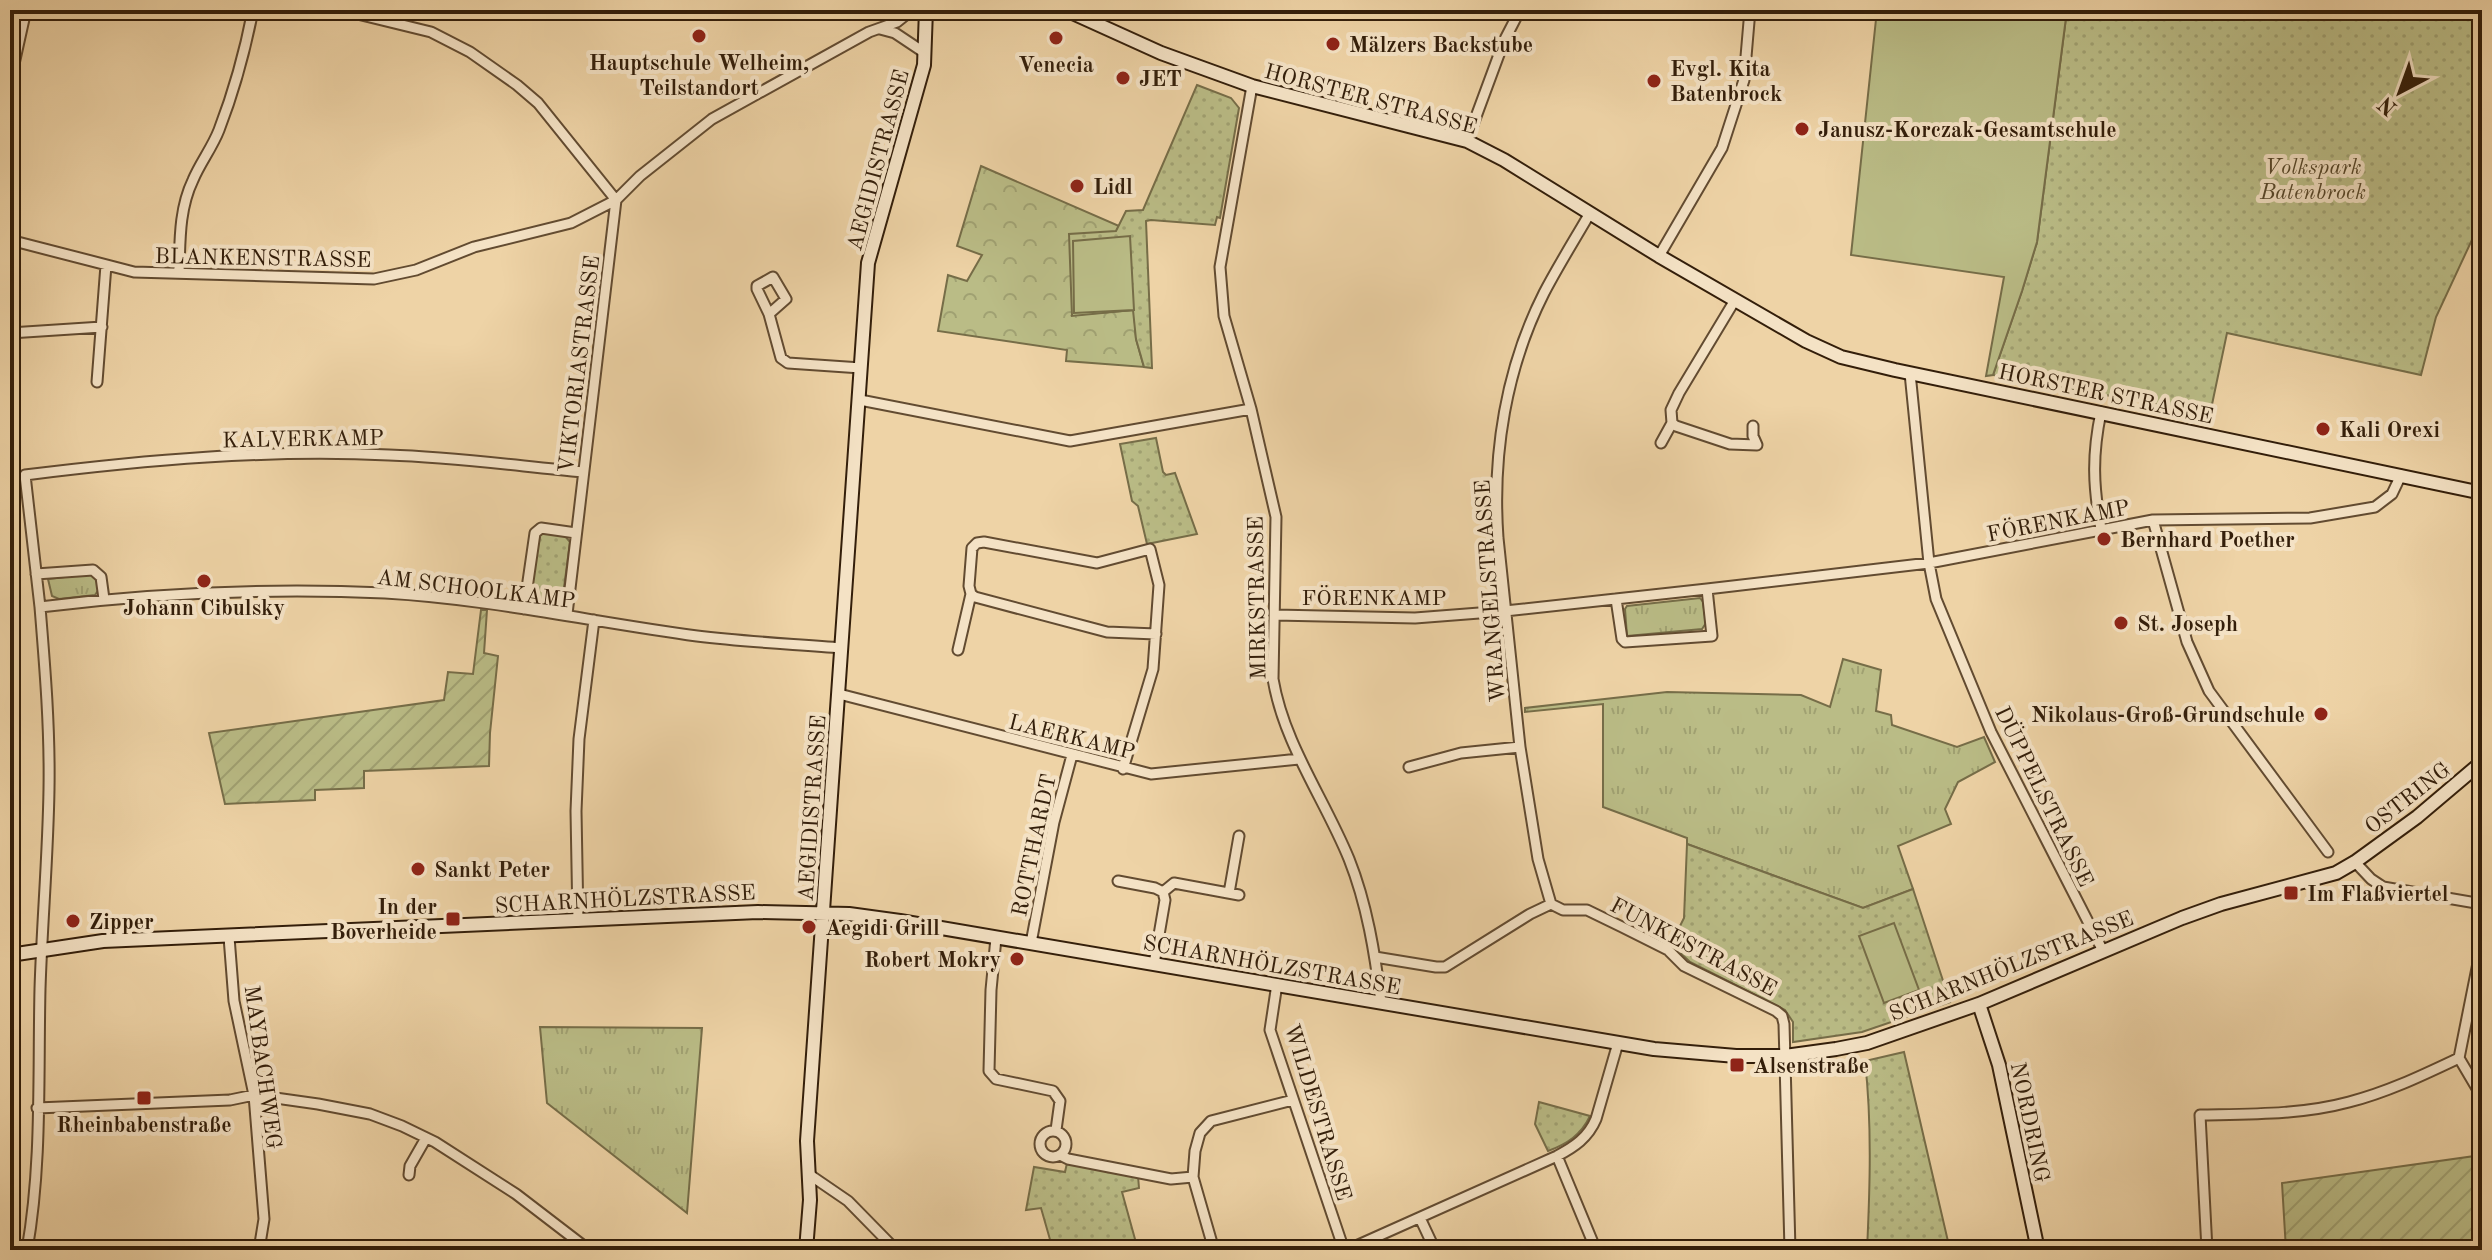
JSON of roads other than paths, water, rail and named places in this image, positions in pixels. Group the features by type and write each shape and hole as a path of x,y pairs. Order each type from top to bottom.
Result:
{"main road":[{"name":"AEGIDISTRASSE","path":"806,1250 810,1175 807,1141 868,263 925,53 926,10"},
{"name":"HORSTER STRASSE","path":"1066,10 1161,53 1252,86 1467,141 1504,160 1735,300 1841,357 2482,493"},
{"name":"OSTRING","path":"2355,862 2417,817 2482,762"},
{"name":"SCHARNHÖLZSTRASSE","path":"10,955 103,941 758,912 823,913 900,921 1681,1053 1785,1056 1867,1043 1979,1004 2221,904 2336,873 2355,862"},
{"name":"NORDRING","path":"1979,1004 1999,1065 2038,1250"}],"street":[{"path":"10,82 26,10"},
{"path":"179,272 180,226 184,207 192,181 216,138 237,80 253,10"},
{"path":"341,10 431,32 470,52 538,103 616,200"},
{"name":"BLANKENSTRASSE","path":"10,240 134,272 374,279 416,270 474,247 571,223 616,200 640,176 712,119 869,32 897,22 912,10"},
{"path":"1467,141 1504,41 1520,10"},
{"path":"1659,256 1722,148 1744,80 1750,10"},
{"path":"880,29 895,33 925,53"},
{"name":"MIRKSTRASSE","path":"1252,86 1220,267 1224,316 1251,409 1276,517 1273,679 1299,759 1348,856 1361,891 1381,1002"},
{"name":"VIKTORIASTRASSE","path":"567,614 616,200"},
{"name":"WRANGELSTRASSE","path":"1551,904 1537,858 1520,747 1496,504 1501,432 1522,346 1544,293 1590,213"},
{"path":"97,382 106,265"},
{"path":"1661,443 1672,423 1671,410 1679,393 1735,300"},
{"path":"769,314 779,354 784,361 861,368"},
{"path":"10,333 102,327"},
{"name":"DÜPPELSTRASSE","path":"1910,373 1929,563 1936,599 1991,732 2103,951"},
{"path":"860,400 1070,441 1251,409"},
{"path":"2100,530 2093,471 2101,412"},
{"path":"1672,423 1730,444 1757,445 1753,426"},
{"name":"KALVERKAMP","path":"36,574 25,475 88,467 262,454 389,455 583,472"},
{"name":"FÖRENKAMP","path":"1275,615 1415,618 1505,611 1929,563 2153,520 2310,518 2375,507 2392,494 2401,475"},
{"path":"2153,520 2187,642 2209,691 2328,852"},
{"path":"524,609 535,533 541,528 576,533"},
{"path":"958,650 971,594 971,551 977,543 1097,563 1150,549 1159,585 1153,669 1123,769"},
{"path":"27,1250 35,1190 49,773 48,714 36,574 93,570 101,577 104,599"},
{"path":"1616,599 1625,642 1712,636 1707,589"},
{"name":"AM SCHOOLKAMP","path":"40,607 104,599 269,590 387,594 567,614 698,636 842,648"},
{"path":"971,594 1107,632 1156,634"},
{"path":"578,921 576,811 579,739 594,620"},
{"name":"LAERKAMP","path":"839,694 1151,774 1299,759"},
{"path":"1409,767 1461,753 1520,747"},
{"name":"ROTTHARDT","path":"1031,943 1054,822 1072,755"},
{"path":"1163,892 1174,883 1234,894 1239,836"},
{"path":"2355,862 2383,887 2482,904"},
{"path":"1118,881 1163,892 1165,900 1154,964"},
{"path":"1375,957 1445,967 1551,904"},
{"name":"FUNKESTRASSE","path":"1551,904 1563,910 1587,910 1668,950 1684,966 1776,1011 1782,1016 1784,1024 1785,1056"},
{"name":"MAYBACHWEG","path":"229,937 234,1001 254,1095 264,1219 259,1250"},
{"path":"996,938 989,1071 996,1079 1053,1091 1060,1101 1056,1130"},
{"path":"2482,943 2459,1058 2482,1097"},
{"name":"WILDESTRASSE","path":"1277,984 1270,1030 1345,1250"},
{"path":"1345,1250 1578,1144 1592,1128 1618,1043"},
{"path":"1785,1056 1790,1250"},
{"path":"2207,1250 2200,1115 2268,1114 2347,1103 2412,1081 2459,1058"},
{"path":"37,1108 230,1100 254,1095 370,1114 426,1138 516,1194 589,1250"},
{"path":"1214,1250 1193,1177 1200,1133 1211,1121 1293,1100"},
{"path":"1056,1130 1046,1132 1039,1146 1050,1157 1060,1155 1171,1179 1193,1177"},
{"path":"1056,1130 1066,1142 1060,1155"},
{"path":"409,1175 410,1166 426,1138"},
{"path":"1557,1156 1596,1250"},
{"path":"810,1175 848,1201 896,1250"},
{"path":"1420,1218 1435,1250"}],"place":[{"name":"Hauptschule Welheim, Teilstandort","path":"699,36"},
{"name":"Venecia","path":"1056,38"},
{"name":"Mälzers Backstube","path":"1333,44"},
{"name":"JET","path":"1123,78"},
{"name":"Evgl. Kita Batenbrock","path":"1654,81"},
{"name":"Janusz-Korczak-Gesamtschule","path":"1802,129"},
{"name":"Lidl","path":"1077,186"},
{"name":"Kali Orexi","path":"2323,429"},
{"name":"Bernhard Poether","path":"2104,539"},
{"name":"Johann Cibulsky","path":"204,581"},
{"name":"St. Joseph","path":"2121,623"},
{"name":"Nikolaus-Groß-Grundschule","path":"2321,714"},
{"name":"Sankt Peter","path":"418,869"},
{"name":"Im Flaßviertel","path":"2291,893"},
{"name":"In der Boverheide","path":"453,919"},
{"name":"Zipper","path":"73,921"},
{"name":"Aegidi Grill","path":"809,927"},
{"name":"Robert Mokry","path":"1017,959"},
{"name":"Alsenstraße","path":"1737,1065"},
{"name":"Rheinbabenstraße","path":"144,1098"}],"park label":[{"name":"Volkspark Batenbrock","path":"2313,178"}]}
